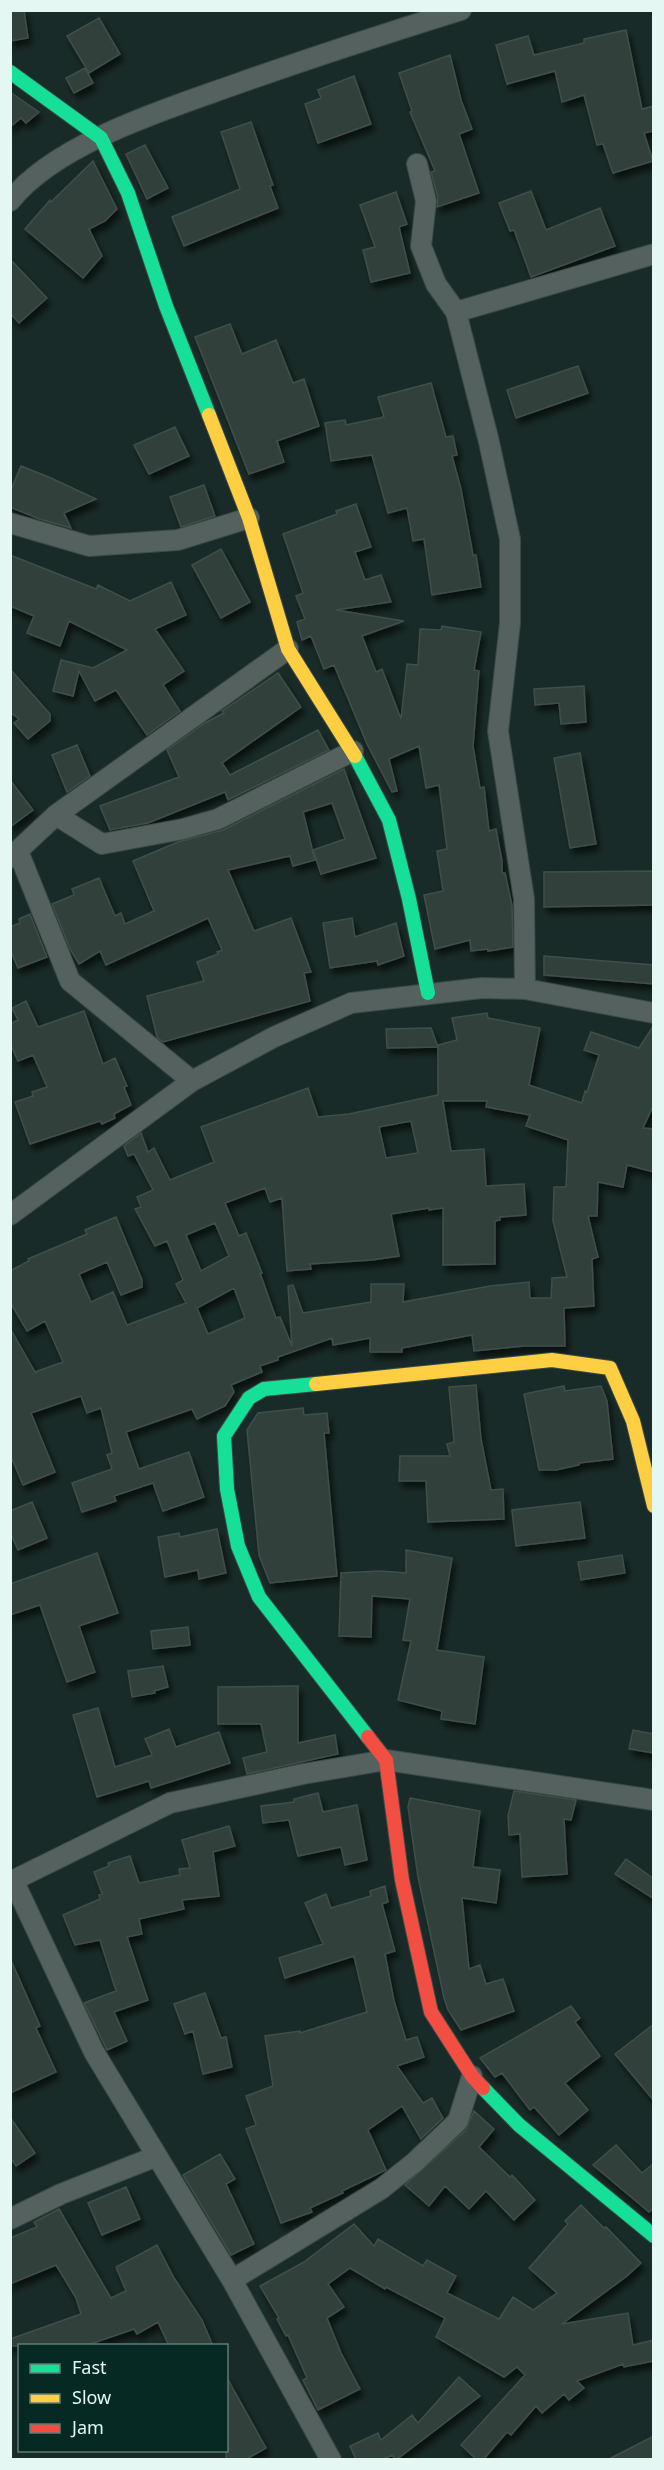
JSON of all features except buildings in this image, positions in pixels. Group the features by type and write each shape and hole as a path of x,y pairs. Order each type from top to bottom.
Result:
{"street":[{"path":"10,201 20,189 55,160 169,108 322,54 461,10"},
{"path":"10,72 101,138 128,193 166,306 249,518 288,649 353,751 389,820 409,898 428,993"},
{"path":"417,164 426,201 421,246 436,284 456,312 489,442 510,539 510,623 498,731 525,899 525,989"},
{"path":"456,312 654,254"},
{"path":"10,523 89,546 178,540 249,518"},
{"path":"192,1081 70,981 14,854 56,815 288,649"},
{"path":"56,815 102,844 183,829 218,819 353,751"},
{"path":"10,1215 192,1081 274,1036 351,1004 482,988 525,989 654,1014"},
{"path":"654,1506 633,1420 610,1368 552,1360 264,1389 249,1398 224,1436 227,1489 238,1546 258,1597 386,1760 402,1880 431,2012 472,2076 519,2125 654,2236"},
{"path":"330,2460 232,2280 94,2052 12,1882 170,1803 303,1774 386,1760 654,1800"},
{"path":"232,2280 381,2189 415,2162 458,2121 472,2076"},
{"path":"10,2219 61,2194 157,2156"}],"traffic: fast":[{"path":"10,72 101,138 128,193 166,306 209,415"},
{"path":"355,756 389,820 409,899 428,993"},
{"path":"316,1384 264,1389 249,1398 224,1436 227,1489 238,1546 259,1597 368,1737"},
{"path":"483,2088 519,2125 654,2236"}],"traffic: slow":[{"path":"209,415 249,518 288,649 355,756"},
{"path":"316,1384 552,1360 610,1368 633,1421 654,1506"}],"traffic: jam":[{"path":"368,1737 386,1760 402,1880 431,2012 472,2076 483,2088"}]}
